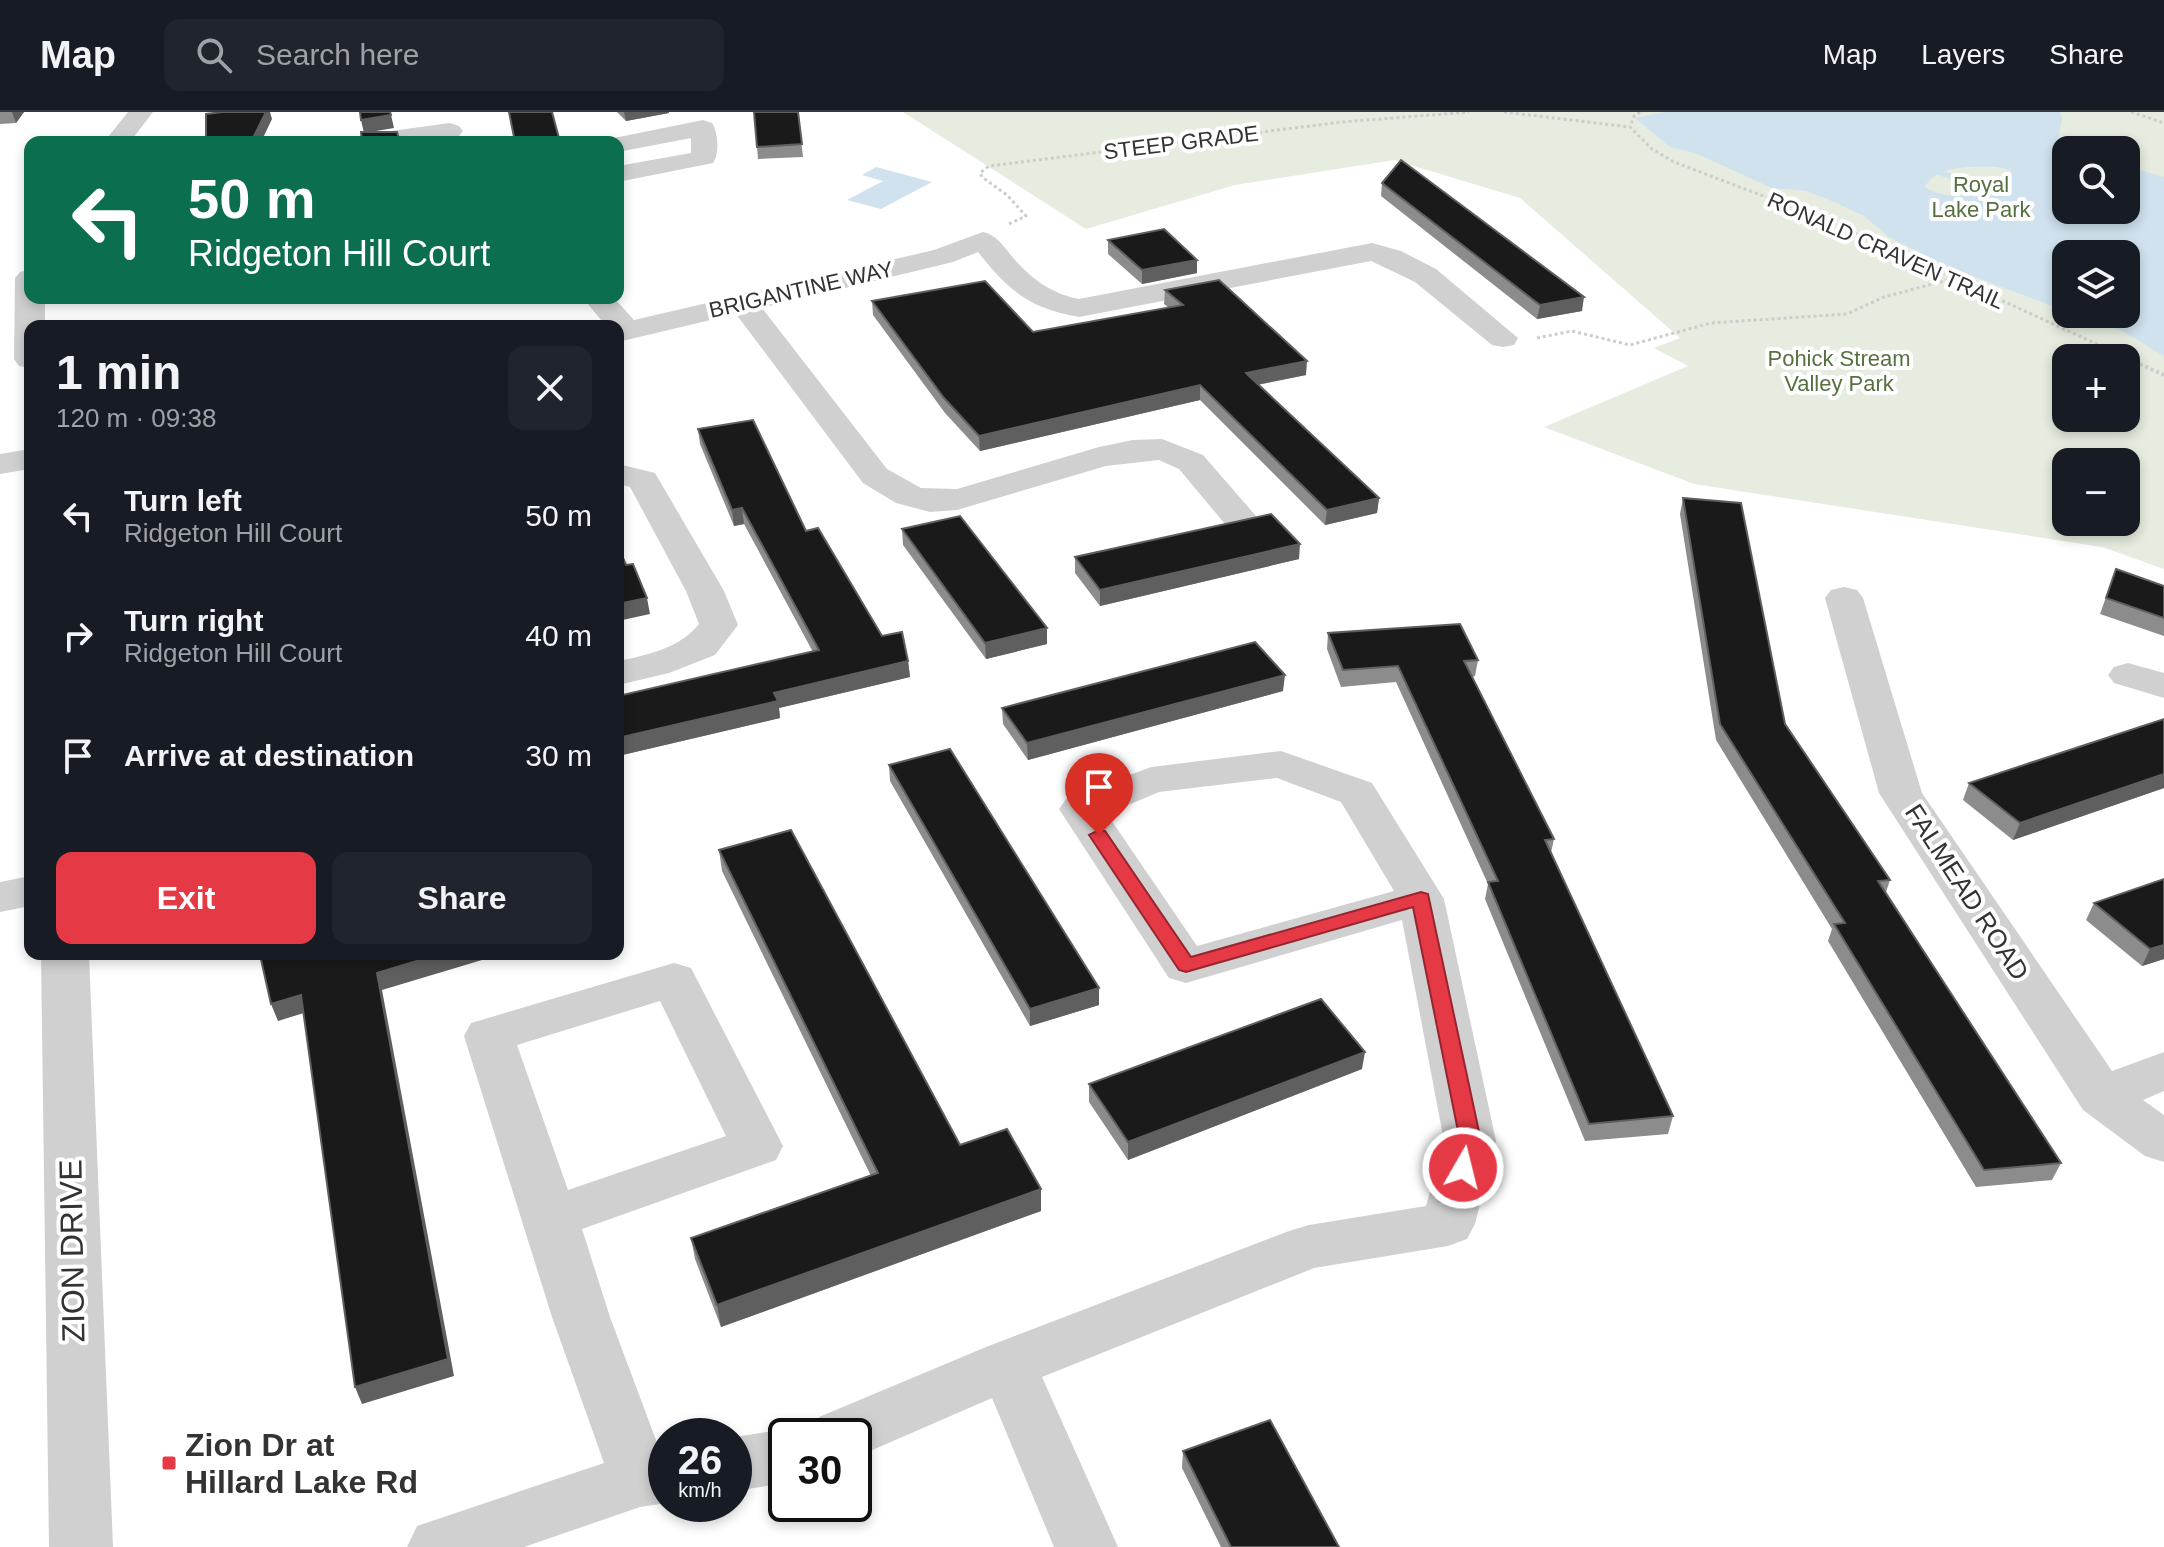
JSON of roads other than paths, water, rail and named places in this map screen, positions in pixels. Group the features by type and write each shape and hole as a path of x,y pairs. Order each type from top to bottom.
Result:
{"street":[{"path":"122,136 141,112"},
{"path":"403,136 449,128"},
{"path":"624,143 703,128 704,158 624,169"},
{"name":"BRIGANTINE WAY","path":"624,332 943,256 983,240 1020,284 1038,297 1057,306 1079,308 1372,252 1397,257 1414,268 1503,338"},
{"path":"19,282 24,320"},
{"path":"742,302 875,476 896,489 929,501 965,499 1058,468 1149,448 1185,456 1238,516"},
{"path":"0,464 24,460"},
{"path":"624,475 643,480 705,591 719,625 701,647 655,665 624,672"},
{"name":"FALMEAD ROAD","path":"1844,598 1901,793 2101,1096 2164,1142"},
{"path":"872,1422 1007,1365 1309,1247 1448,1224 1470,1141 1421,899 1357,793 1281,764 1151,780 1081,809 1186,966 1421,899"},
{"path":"0,897 24,892"},
{"name":"ZION DRIVE","path":"65,960 81,1547"},
{"path":"551,1218 757,1146 674,980 489,1036 581,1317 648,1466"},
{"path":"2101,1096 2164,1071"},
{"path":"1007,1365 1086,1547"},
{"path":"439,1547 648,1479"}],"water":[{"name":"Royal Lake Park","path":"1664,112 2060,112 2059,136 2052,136 2052,224 2140,224 2140,170 2164,177 2164,356 2113,328 2140,328 2140,240 2052,240 2052,306 1948,267 1889,237 1864,216 1839,204 1807,191 1772,188 1695,153 1670,147 1635,118","holes":["1997,167 2010,170 2010,182 1980,195 1944,195 1925,187 1938,174 1957,168"]},
{"path":"876,167 932,182 881,209 847,200 883,181 862,175"}],"waterway":[{"path":"1925,168 2010,195"}],"place":[{"name":"Zion Dr at Hillard Lake Rd","path":"169,1463"}],"park label":[{"name":"Pohick Stream Valley Park","path":"1839,370"}]}
